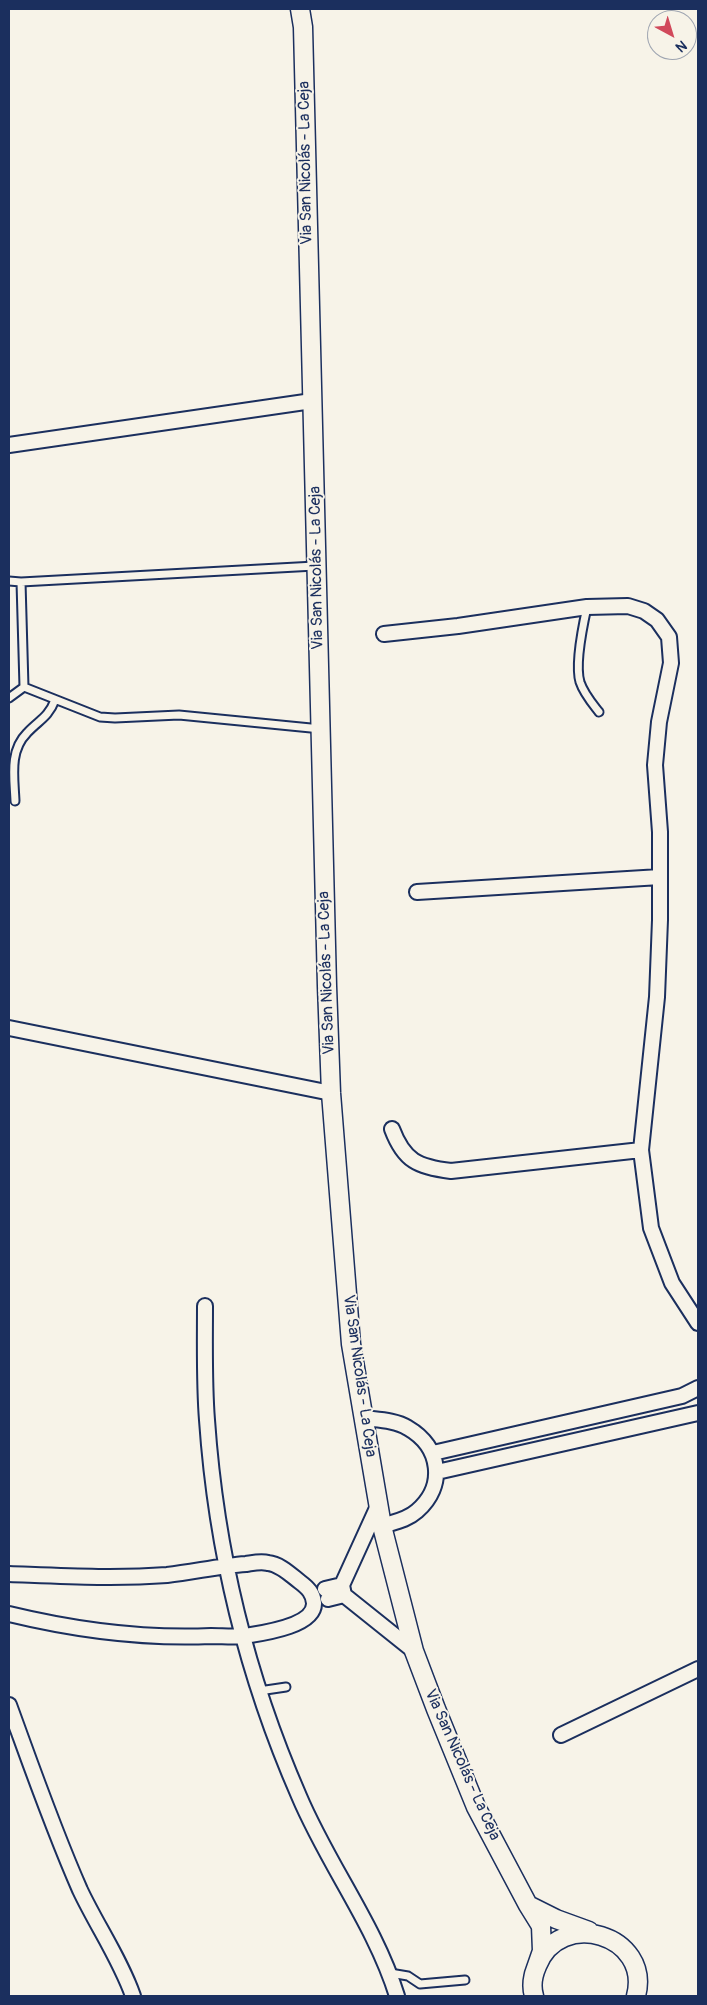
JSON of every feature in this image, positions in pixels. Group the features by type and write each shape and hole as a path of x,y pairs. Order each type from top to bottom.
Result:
{"street":[{"name":"Via San Nicolás - La Ceja","path":"300,9 303,27 331,1093 351,1344 382,1526 414,1651 476,1807 541,1926 542,1951 534,1974"},
{"path":"9,445 312,401"},
{"path":"384,634 458,626 587,607 628,606 644,611 657,620 669,637 671,663 659,722 655,765 660,832 660,920 657,997 641,1150 651,1228 672,1283 698,1323"},
{"path":"417,892 660,876"},
{"path":"9,1028 331,1093"},
{"path":"392,1129 398,1145 410,1158 438,1169 451,1171 641,1150"},
{"path":"204,1306 207,1419 215,1498 226,1566 259,1691 286,1768 303,1807 376,1942 390,1973 397,1996"},
{"path":"433,1453 682,1396 698,1388"},
{"path":"437,1472 698,1413"},
{"path":"363,1418 407,1427 427,1444 433,1453 437,1472 431,1492 416,1512 382,1526"},
{"path":"343,1590 378,1506"},
{"path":"9,1574 130,1577 195,1572 262,1562 273,1564 320,1596 343,1590"},
{"path":"343,1590 414,1651"},
{"path":"9,1614 64,1626 112,1632 194,1637 244,1636 281,1628 305,1620 314,1611 320,1596"},
{"path":"561,1735 698,1669"},
{"path":"9,1705 34,1779 67,1861 84,1899 123,1972 133,1996"},
{"path":"528,1905 556,1919 608,1938 628,1954 637,1978 636,1996"},
{"path":"534,1996 534,1974 540,1959 550,1946 564,1937 579,1933 596,1934"}],"lane":[{"path":"9,581 22,582 316,566"},
{"path":"22,582 24,687"},
{"path":"587,607 579,669 580,680 584,692 599,712"},
{"path":"9,698 24,687"},
{"path":"24,687 100,717 179,715 321,729"},
{"path":"15,801 14,754 18,744 27,732 42,721 51,711 55,700"},
{"path":"259,1691 286,1687"},
{"path":"390,1973 408,1976 420,1984 465,1980"}]}
